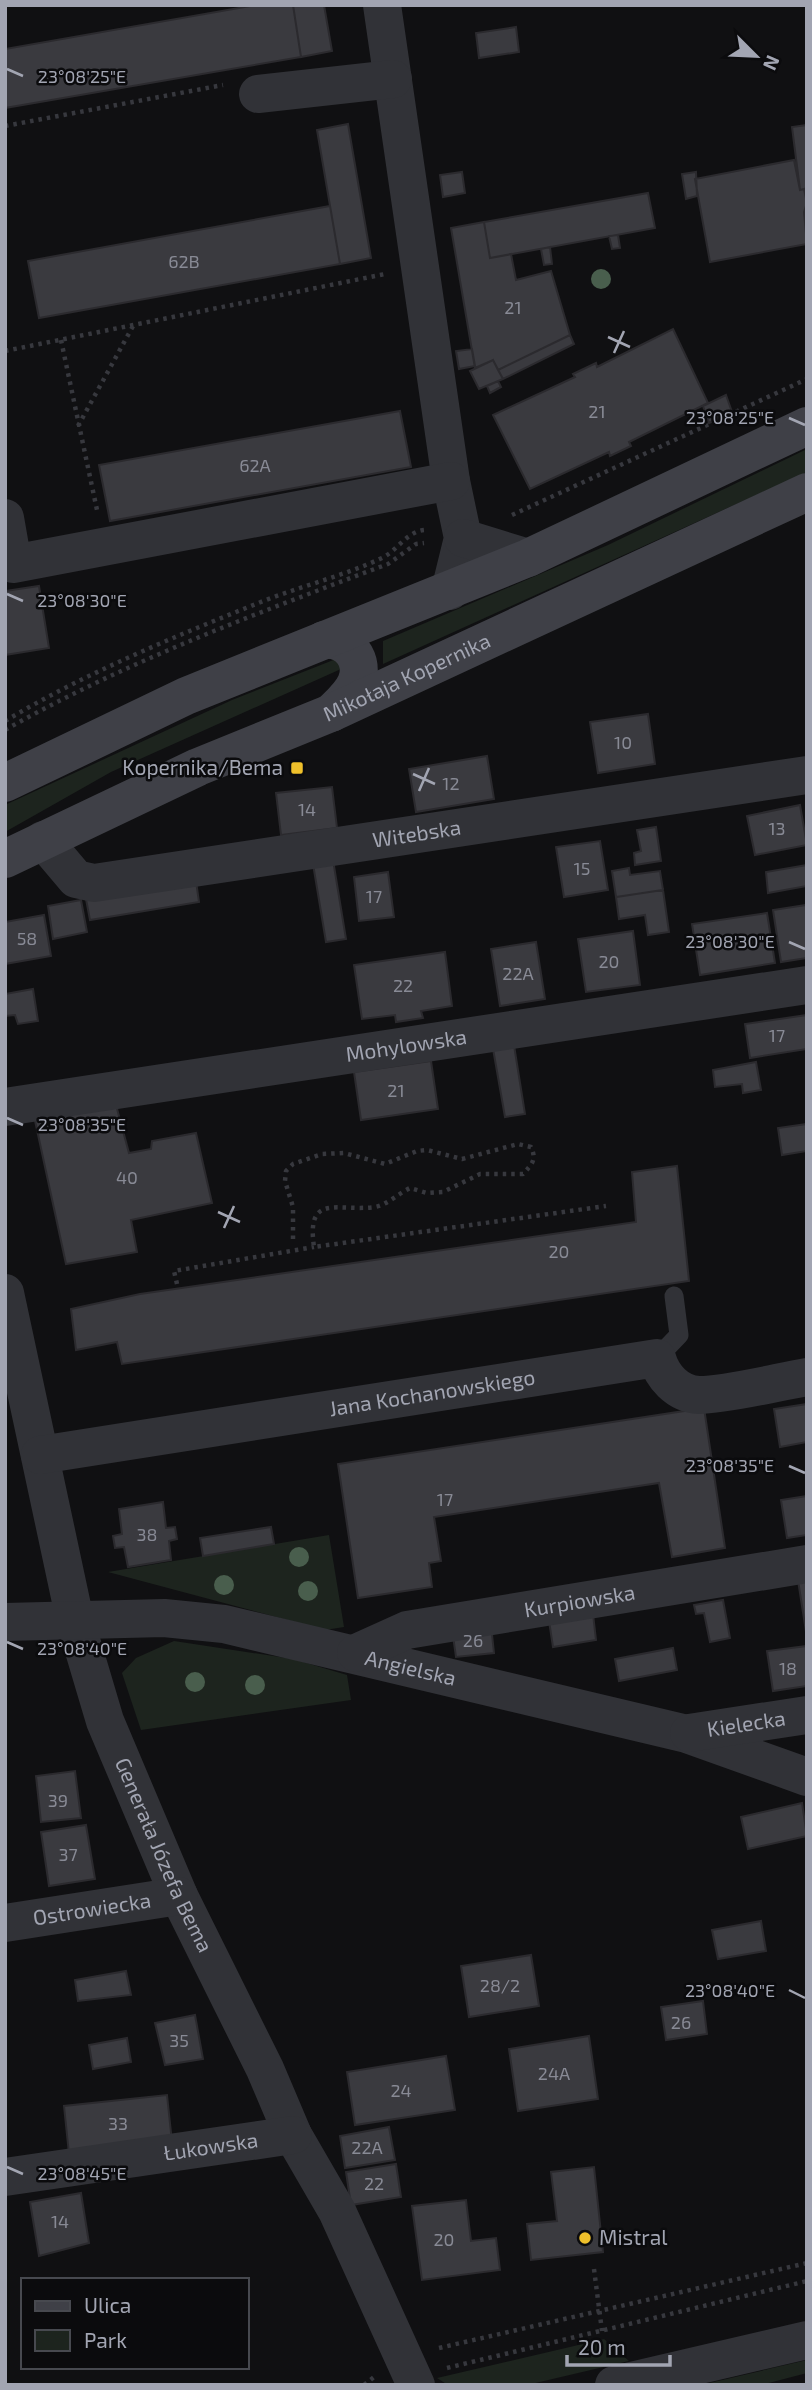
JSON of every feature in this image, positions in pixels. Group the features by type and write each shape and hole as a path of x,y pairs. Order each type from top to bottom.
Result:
{"main road":[{"path":"5,783 186,696 528,558 807,426"},
{"name":"Mikołaja Kopernika","path":"5,859 198,767 331,713 807,492"},
{"path":"324,640 336,639 346,644 358,663 356,685 331,713"}],"street":[{"path":"382,5 451,481 462,532 450,591"},
{"path":"241,90 393,79"},
{"path":"5,518 13,564 451,481"},
{"path":"462,532 528,558"},
{"name":"Witebska","path":"43,840 76,879 94,883 807,775"},
{"name":"Mohylowska","path":"5,1107 807,985"},
{"name":"Generała Józefa Bema","path":"5,1293 75,1620 105,1721 179,1896 265,2069 293,2135 337,2211 410,2374"},
{"path":"657,1358 661,1371 675,1386 697,1395 807,1377"},
{"name":"Jana Kochanowskiego","path":"40,1455 657,1358"},
{"name":"Kurpiowska","path":"356,1653 407,1630 807,1564"},
{"name":"Angielska","path":"5,1622 194,1619 356,1653 687,1734 807,1777"},
{"name":"Kielecka","path":"687,1734 807,1715"},
{"name":"Ostrowiecka","path":"5,1923 179,1896"},
{"name":"Łukowska","path":"5,2177 293,2135"},
{"path":"614,2385 807,2340"}],"lane":[{"path":"657,1358 679,1335 674,1296"}],"path":[{"path":"5,126 241,90"},
{"path":"5,351 419,267"},
{"path":"77,426 133,325"},
{"path":"61,340 77,426 106,547"},
{"path":"5,730 55,702 146,659 388,564 416,544 494,523 807,379"},
{"path":"5,721 49,695 257,603 384,558 416,530 462,532"},
{"path":"293,1239 293,1207 285,1181 286,1171 293,1164 322,1154 344,1153 385,1164 417,1151 427,1150 462,1159 518,1144 531,1147 535,1156 533,1163 523,1174 480,1174 443,1192 428,1193 410,1188 376,1207 326,1209 314,1216 311,1223 314,1247"},
{"path":"177,1284 174,1271 314,1247 606,1206"},
{"path":"410,2374 439,2348 807,2263"},
{"path":"594,2269 602,2330"},
{"path":"365,2385 807,2281"}],"green space":[{"path":"807,449 807,472 383,664 383,641 608,545"},
{"path":"336,659 341,669 111,772 5,832 5,805 232,700"},
{"path":"329,1535 344,1627 325,1630 108,1572"},
{"path":"174,1641 293,1659 347,1675 351,1700 141,1730 122,1673 136,1658"},
{"path":"604,2339 629,2361 527,2385 448,2385 437,2378"},
{"path":"807,2360 807,2373 761,2385 701,2385"}],"building":[{"path":"256,5 293,5 301,57 5,108 5,49"},
{"path":"293,5 324,5 332,51 301,57"},
{"path":"516,27 519,52 479,58 476,33"},
{"path":"348,124 371,258 340,264 317,130"},
{"path":"807,125 806,197 804,189 800,190 792,127"},
{"path":"794,160 800,190 804,189 807,203 804,212 807,244 710,262 695,179"},
{"path":"462,172 465,193 443,197 440,175"},
{"path":"696,172 697,196 686,199 682,174"},
{"path":"648,193 655,228 490,258 484,222"},
{"path":"330,206 340,264 39,318 28,261"},
{"path":"484,222 490,258 511,254 516,280 551,271 570,335 498,370 493,360 475,368 451,228"},
{"path":"618,235 620,248 612,249 609,236"},
{"path":"550,247 552,264 544,265 541,249"},
{"path":"673,329 708,403 629,442 631,446 610,456 609,452 530,489 493,415 575,377 573,374 596,363 597,367"},
{"path":"570,335 574,344 503,379 498,370"},
{"path":"472,349 475,366 459,369 456,351"},
{"path":"493,360 503,379 479,389 470,371"},
{"path":"498,381 501,387 490,393 487,386"},
{"path":"726,395 732,412 709,423 703,406"},
{"path":"400,411 411,467 110,521 99,465"},
{"path":"39,586 49,648 5,655 5,591"},
{"path":"648,714 655,764 598,773 590,722"},
{"path":"487,756 494,799 416,812 409,769"},
{"path":"332,787 337,828 281,835 276,793"},
{"path":"800,805 807,845 755,855 747,816"},
{"path":"656,827 661,861 635,865 634,853 641,851 637,830"},
{"path":"600,841 608,890 564,897 556,847"},
{"path":"333,860 346,939 326,942 313,864"},
{"path":"807,865 807,886 768,893 766,872"},
{"path":"629,868 630,875 660,871 663,890 616,897 612,871"},
{"path":"388,872 394,917 359,921 354,877"},
{"path":"196,881 199,902 90,920 86,899"},
{"path":"663,890 669,932 648,935 645,915 619,919 616,897"},
{"path":"81,900 87,932 53,939 48,906"},
{"path":"806,905 807,958 781,962 773,910"},
{"path":"767,913 775,963 700,975 692,924"},
{"path":"44,915 51,956 5,964 5,922"},
{"path":"633,931 640,985 586,992 578,939"},
{"path":"536,942 545,999 500,1006 491,949"},
{"path":"445,952 452,1006 421,1011 423,1018 396,1022 395,1015 362,1019 354,965"},
{"path":"33,989 38,1021 18,1024 15,1015 5,1016 5,994"},
{"path":"807,1015 807,1049 750,1058 745,1024"},
{"path":"513,1039 525,1114 505,1117 492,1043"},
{"path":"431,1061 438,1109 361,1120 354,1072"},
{"path":"756,1062 761,1090 743,1093 742,1084 715,1087 713,1070"},
{"path":"116,1105 129,1153 151,1149 152,1141 196,1133 212,1203 131,1220 137,1252 66,1264 34,1116"},
{"path":"807,1124 807,1151 782,1155 778,1128"},
{"path":"677,1166 689,1281 122,1364 117,1342 76,1350 71,1309 140,1294 636,1222 632,1172"},
{"path":"807,1404 807,1442 780,1447 774,1409"},
{"path":"704,1408 725,1548 672,1557 659,1483 434,1517 441,1561 429,1563 432,1587 358,1598 338,1464"},
{"path":"807,1496 807,1535 787,1538 781,1500"},
{"path":"163,1502 166,1528 175,1527 177,1539 169,1541 171,1560 128,1567 124,1547 115,1548 113,1536 122,1534 119,1509"},
{"path":"271,1527 274,1544 203,1556 200,1538"},
{"path":"807,1573 807,1638 797,1574"},
{"path":"723,1600 730,1638 710,1642 704,1613 696,1614 694,1605"},
{"path":"593,1614 596,1640 553,1647 549,1621"},
{"path":"491,1625 494,1653 456,1657 452,1629"},
{"path":"807,1646 807,1686 773,1691 767,1651"},
{"path":"673,1648 677,1670 619,1681 615,1659"},
{"path":"75,1771 81,1818 41,1822 36,1776"},
{"path":"802,1803 807,1836 748,1849 741,1817"},
{"path":"86,1825 95,1879 49,1886 41,1832"},
{"path":"761,1921 766,1951 718,1959 712,1930"},
{"path":"531,1955 539,2006 469,2017 461,1966"},
{"path":"126,1971 131,1995 78,2001 75,1980"},
{"path":"703,2001 707,2034 666,2040 661,2007"},
{"path":"195,2015 203,2059 165,2065 155,2023"},
{"path":"589,2036 598,2099 518,2111 509,2049"},
{"path":"127,2038 131,2062 93,2069 89,2045"},
{"path":"446,2056 455,2110 355,2125 347,2072"},
{"path":"167,2095 172,2142 69,2154 64,2106"},
{"path":"389,2127 395,2160 345,2168 340,2136"},
{"path":"396,2164 401,2197 351,2205 346,2172"},
{"path":"594,2167 603,2252 531,2260 527,2224 557,2221 551,2172"},
{"path":"81,2193 89,2243 39,2256 30,2202"},
{"path":"466,2200 471,2241 496,2238 500,2270 422,2280 412,2206"}],"place":[{"name":"Kopernika/Bema","path":"297,768"},
{"name":"Mistral","path":"585,2238"}]}
